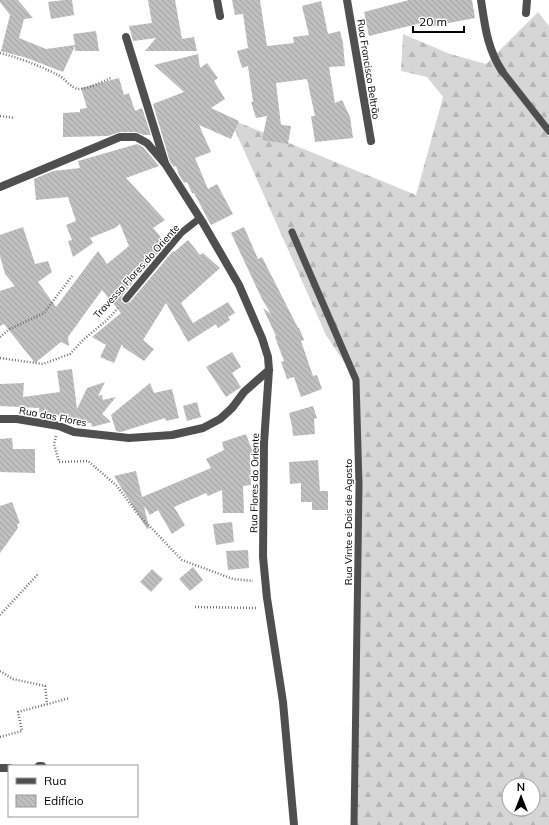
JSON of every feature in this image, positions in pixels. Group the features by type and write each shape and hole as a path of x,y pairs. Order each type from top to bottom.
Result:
{"street":[{"path":"217,0 220,16"},
{"name":"Rua Francisco Beltrão","path":"347,0 371,141"},
{"path":"481,0 488,40 494,58 502,71"},
{"path":"526,13 527,0"},
{"path":"126,37 166,166"},
{"path":"0,187 120,137 136,137 147,143 166,166"},
{"name":"Rua Flores do Oriente","path":"166,166 200,218 239,285 262,338 268,357 269,370 264,451 263,557 268,608 283,702 294,825"},
{"name":"Rua das Flores","path":"0,419 17,418 59,426 74,432 130,438 172,435 203,428 220,419 232,408 244,392 269,370"}],"lane":[{"path":"502,71 549,131"},
{"name":"Travessa Flores do Oriente","path":"126,299 181,233 200,218"},
{"name":"Rua Vinte e Dois de Agosto","path":"292,232 356,380 359,485 354,825"}],"path":[{"path":"0,53 48,70 62,77 74,88 78,89 97,84 111,78"},
{"path":"0,116 15,118"},
{"path":"0,337 10,329 44,313 72,276"},
{"name":"Travessa Flores do Oriente","path":"0,358 43,364 70,354 84,339 106,321 126,299"},
{"path":"59,426 54,444 59,462 88,461 117,486 137,513 182,560 233,579 265,582"},
{"path":"0,615 38,574"},
{"path":"195,607 268,608"},
{"path":"0,671 13,679 45,686 48,704"},
{"path":"0,738 22,731 18,712 70,698"}],"green space":[{"path":"538,12 549,26 549,825 356,825 356,380 326,335 230,119 416,195 443,97 427,77 401,71 403,34 450,54 486,64"}],"building":[{"path":"0,0 18,0 33,18 24,19 19,38 46,49 75,45 73,34 96,31 99,51 75,51 75,46 63,72 27,58 1,51 10,15"},
{"path":"72,0 74,15 51,19 48,2"},
{"path":"148,0 175,0 182,39 194,37 197,51 145,51 156,38 133,41 129,26 152,23"},
{"path":"232,0 260,0 267,46 294,43 293,37 309,35 302,6 321,1 328,34 340,31 343,43 345,66 329,67 335,103 342,100 350,117 353,138 315,142 311,116 315,116 307,79 276,83 281,125 291,126 288,144 262,140 267,116 256,118 251,102 253,102 248,66 242,68 237,51 248,48 243,14 235,15"},
{"path":"409,0 472,0 475,18 433,26 433,20 369,36 364,12"},
{"path":"198,54 200,68 207,63 218,78 214,81 225,99 211,108 239,121 231,139 199,125 211,152 195,158 208,189 217,184 233,214 211,225 187,182 184,183 176,166 174,167 170,162 153,104 184,92 154,65"},
{"path":"119,78 124,95 129,93 135,111 142,108 151,135 144,135 136,132 120,132 108,136 63,137 63,113 80,112 80,109 87,108 81,88"},
{"path":"137,144 143,147 159,166 126,178 165,220 153,228 166,243 122,296 121,301 125,304 130,302 173,251 174,252 188,240 200,255 203,253 220,268 181,303 193,323 228,302 235,313 228,317 230,320 218,328 216,324 188,342 166,303 143,340 154,349 144,361 123,347 122,344 114,363 100,357 106,345 92,337 121,313 102,290 68,337 69,346 61,342 35,363 4,324 0,326 0,291 15,286 5,274 0,256 0,235 23,227 35,264 48,261 52,272 38,282 56,307 98,251 107,264 129,246 120,224 115,228 90,238 93,243 73,257 68,241 72,240 66,225 76,221 68,197 36,200 34,179 53,171 80,168 78,161"},
{"path":"244,227 258,259 262,257 299,328 304,340 301,341 313,376 317,375 322,389 301,397 294,377 287,379 281,362 284,361 275,337 276,336 263,308 271,314 262,299 231,233"},
{"path":"232,352 241,367 232,373 241,387 226,397 206,367"},
{"path":"72,369 77,409 87,388 105,382 98,396 102,395 103,400 116,397 102,414 111,422 92,427 91,423 69,424 64,422 63,415 40,417 39,408 0,406 0,384 24,383 23,397 60,392 57,371"},
{"path":"150,383 154,393 172,389 179,418 166,421 165,418 121,432 116,431 111,415"},
{"path":"197,402 201,417 187,421 183,406"},
{"path":"313,406 317,418 314,419 315,434 293,436 289,413"},
{"path":"246,434 253,453 250,454 251,485 243,486 244,513 223,513 222,490 208,496 206,493 174,507 185,525 172,534 158,510 150,515 144,506 149,528 147,529 114,476 136,471 142,497 211,468 206,459 224,450 222,442"},
{"path":"12,438 13,449 35,449 35,473 0,472 0,439"},
{"path":"318,460 320,491 328,491 328,510 312,510 312,502 301,502 301,483 290,484 289,462"},
{"path":"12,502 20,523 17,524 18,528 0,553 0,506"},
{"path":"232,522 234,542 216,545 213,524"},
{"path":"248,550 249,568 228,570 226,551"},
{"path":"193,567 203,580 190,591 179,579"},
{"path":"152,569 163,579 151,592 140,582"}]}
